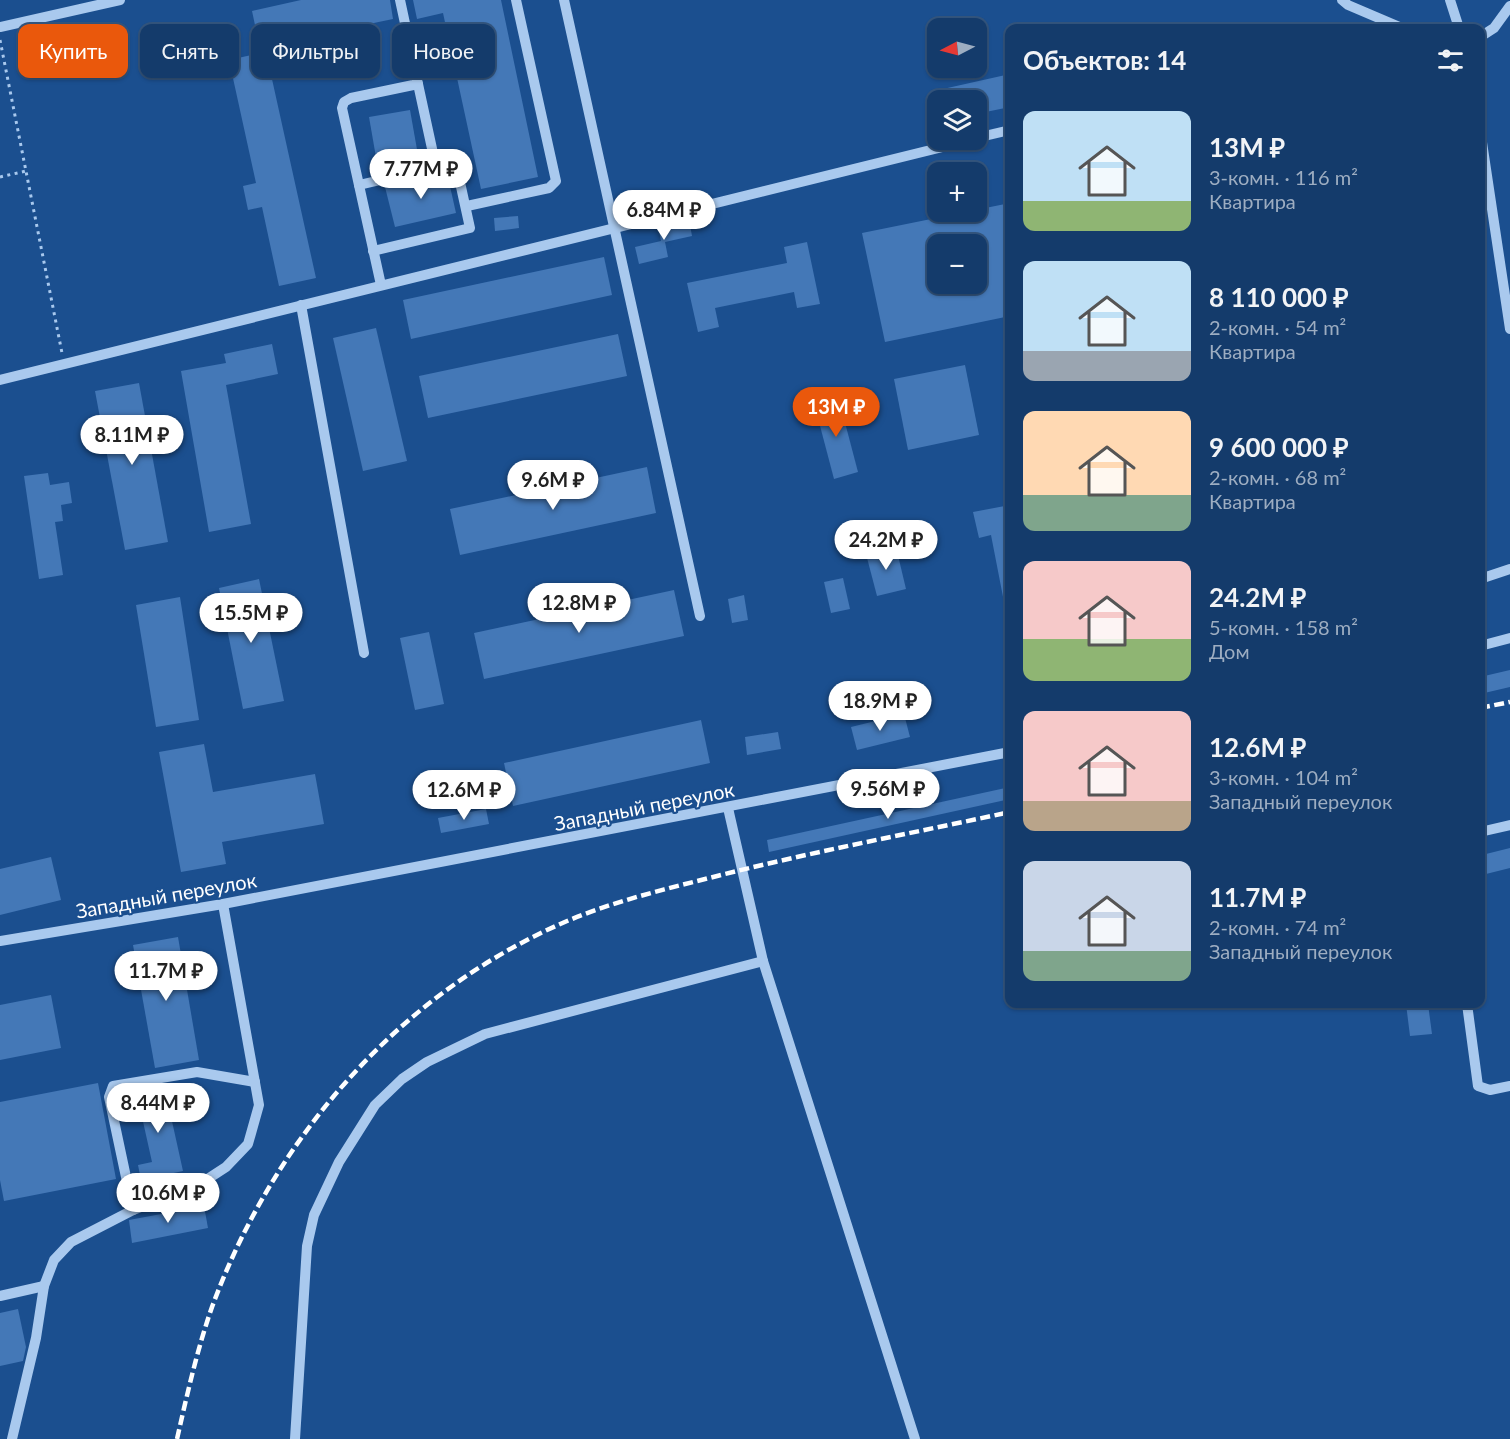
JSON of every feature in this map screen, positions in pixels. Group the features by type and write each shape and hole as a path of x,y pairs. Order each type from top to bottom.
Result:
{"street":[{"path":"0,27 120,0"},
{"path":"400,0 436,167"},
{"path":"467,206 549,188 556,181 516,0"},
{"path":"564,0 700,616"},
{"path":"1342,0 1348,6 1392,24"},
{"path":"1450,0 1458,24"},
{"path":"1485,34 1494,28 1510,6"},
{"path":"381,285 342,108 344,102 351,98 418,84"},
{"path":"987,135 1005,131"},
{"path":"0,380 930,150"},
{"path":"1485,162 1510,329"},
{"path":"359,185 456,164 471,222 470,228 465,231 373,251"},
{"path":"301,305 364,653"},
{"path":"1485,577 1510,569"},
{"path":"1485,645 1510,638"},
{"name":"Западный переулок","path":"0,941 223,904 1005,753"},
{"path":"728,808 763,961 915,1439"},
{"path":"1485,831 1510,825"},
{"path":"12,1439 36,1338 44,1286 54,1260 71,1242 133,1210 202,1182 226,1167 248,1143 259,1104 223,904"},
{"path":"295,1439 308,1246 314,1215 339,1162 384,1095 402,1079 435,1057 485,1034 763,961"},
{"path":"1468,1008 1478,1086 1490,1090 1510,1086"},
{"path":"133,1210 109,1096 113,1086 197,1072 255,1082"},
{"path":"0,1296 44,1286"}],"path":[{"path":"0,40 64,363"},
{"path":"0,177 26,171"}],"building":[{"path":"301,0 390,0 393,19 369,24 255,24 252,11"},
{"path":"413,0 501,0 538,177 481,189 457,78 495,78 495,24 445,24 443,13 417,19"},
{"path":"251,55 251,78 272,78 316,278 279,286 262,207 248,210 243,186 256,183 233,78 239,78 239,58"},
{"path":"1005,75 1005,108 987,112 987,90 938,90"},
{"path":"410,110 418,155 377,163 369,117"},
{"path":"447,173 456,213 395,227 385,187"},
{"path":"1005,204 1005,317 885,342 862,233 927,220 927,222 987,222 987,208"},
{"path":"518,216 519,228 495,231 494,218"},
{"path":"689,219 692,236 665,242 668,257 639,264 635,247 661,241 658,226"},
{"path":"807,242 820,304 797,308 794,292 715,308 719,327 698,332 687,283 787,263 784,247"},
{"path":"604,257 612,295 411,339 403,300"},
{"path":"376,328 407,461 363,471 333,338"},
{"path":"618,334 627,376 428,418 419,376"},
{"path":"272,344 278,374 226,385 251,524 209,532 181,371 226,363 224,354"},
{"path":"965,365 979,435 908,450 894,379"},
{"path":"139,383 168,542 125,550 95,391"},
{"path":"838,396 858,472 834,479 814,403"},
{"path":"647,467 656,513 460,555 450,509"},
{"path":"48,473 50,485 69,482 72,503 61,505 63,521 55,522 63,575 39,579 24,476"},
{"path":"1005,506 1005,602 991,535 979,538 973,512"},
{"path":"896,547 906,589 877,596 866,554"},
{"path":"843,578 850,609 831,613 824,582"},
{"path":"259,579 284,701 243,709 219,588"},
{"path":"674,590 684,636 484,679 474,633"},
{"path":"744,595 748,620 732,623 728,599"},
{"path":"180,597 199,720 156,727 136,605"},
{"path":"429,632 444,704 415,710 400,638"},
{"path":"1510,670 1510,687 1485,693 1485,676"},
{"path":"904,714 910,737 857,750 851,727"},
{"path":"701,720 710,763 513,806 504,763"},
{"path":"778,732 781,749 747,755 745,737"},
{"path":"204,744 213,792 315,774 324,824 222,842 226,864 181,872 159,752"},
{"path":"1005,788 1005,800 769,852 767,840"},
{"path":"486,809 489,824 441,833 438,818"},
{"path":"1510,848 1510,868 1486,874 1485,854"},
{"path":"51,857 61,900 0,915 0,869"},
{"path":"178,937 199,1060 155,1068 133,945"},
{"path":"51,995 61,1048 0,1060 0,1005"},
{"path":"1406,1008 1429,1008 1432,1034 1410,1036"},
{"path":"98,1083 116,1179 4,1201 0,1180 0,1102"},
{"path":"164,1085 183,1171 141,1180 138,1165 152,1162 136,1090"},
{"path":"204,1206 208,1228 132,1243 129,1220"},
{"path":"18,1309 26,1347 23,1361 0,1366 0,1313"}],"railway":[{"path":"1485,707 1510,702"},
{"path":"177,1439 197,1356 212,1307 238,1246 269,1188 305,1132 347,1081 393,1034 444,992 499,956 558,925 617,903 757,866 1005,813"}]}
